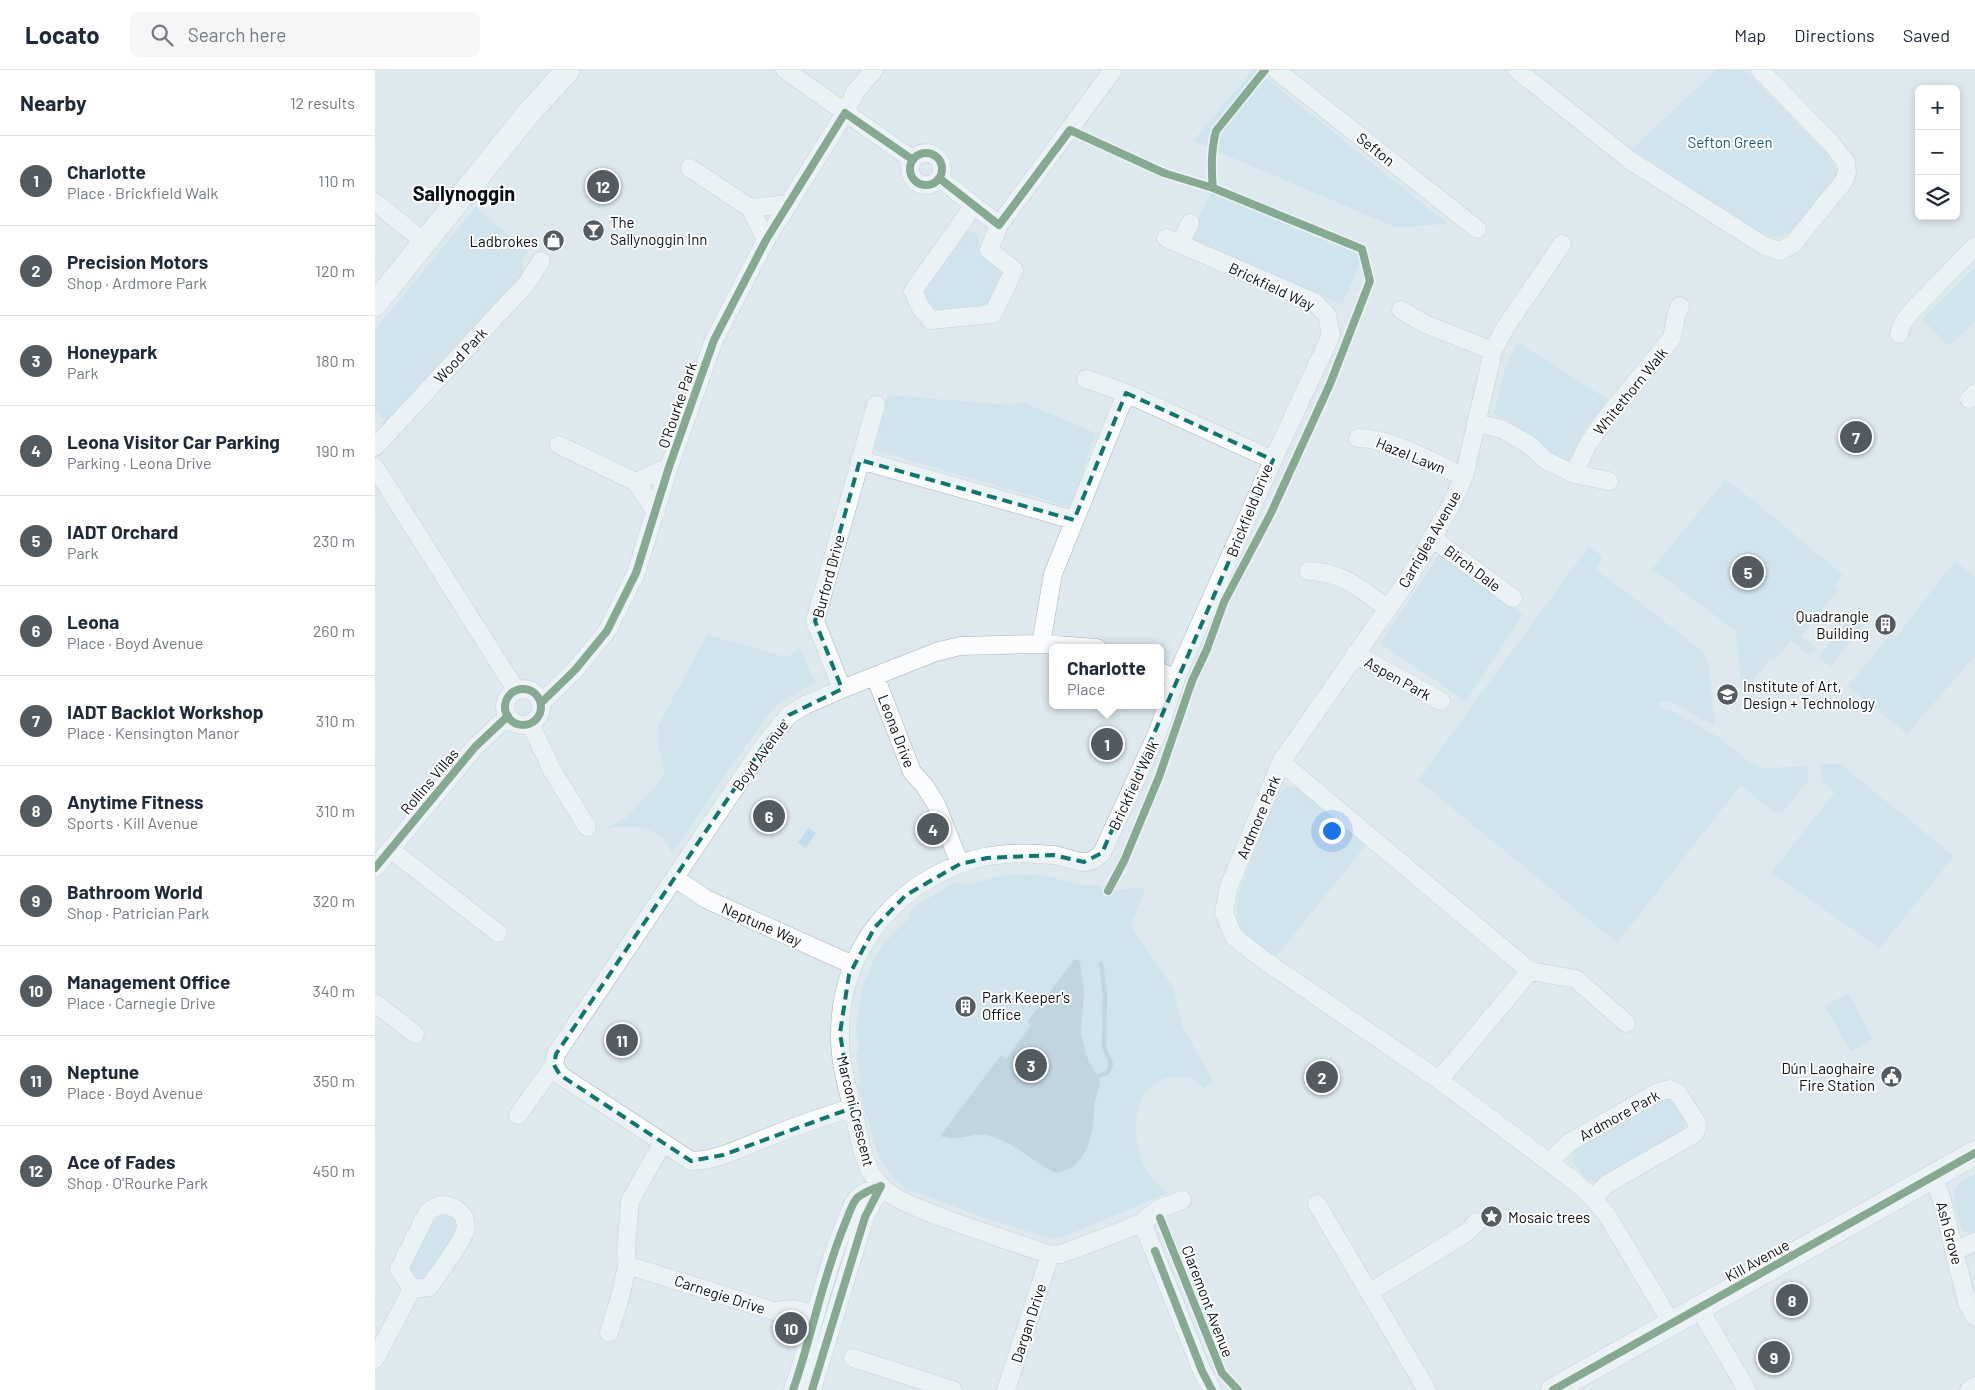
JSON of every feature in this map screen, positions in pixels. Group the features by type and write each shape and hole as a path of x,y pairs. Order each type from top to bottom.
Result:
{"main road":[{"path":"375,304 527,115 568,70"},
{"name":"Kill Avenue","path":"1553,1390 1975,1153"}],"street":[{"path":"785,70 913,160 918,155 924,153 936,156 942,169 939,178 999,225"},
{"name":"O'Rourke Park","path":"541,703 575,670 607,631 636,573 669,467 714,340 766,240 845,114 856,91 874,70"},
{"path":"975,205 913,290 921,308 931,320 993,314 1014,270 989,250 999,225 1113,70"},
{"name":"Sefton","path":"1276,70 1477,228"},
{"path":"1517,70 1631,161 1763,245 1771,249 1780,250 1786,249 1793,244 1844,181 1847,172 1846,162 1831,143 1760,70"},
{"path":"690,168 750,208 766,240"},
{"path":"375,202 424,242"},
{"path":"750,208 789,204"},
{"name":"Brickfield Way","path":"1190,223 1173,241 1314,302 1327,315 1331,335 1273,460"},
{"name":"Carriglea Avenue","path":"1281,762 1388,609 1450,508 1464,477 1493,351 1505,328 1562,244"},
{"path":"1899,334 1909,314 1975,246"},
{"name":"Wood Park","path":"375,447 527,283 541,261"},
{"name":"Whitethorn Walk","path":"1574,474 1588,444 1605,419 1672,338 1680,306"},
{"path":"1401,310 1425,324 1493,351"},
{"name":"Brickfield Drive","path":"1086,379 1126,393 1273,460 1168,675"},
{"path":"1041,644 1053,574 1126,393"},
{"name":"Burford Drive","path":"842,689 815,621 876,405"},
{"path":"1476,423 1503,429 1528,444 1547,461 1574,474 1609,481"},
{"name":"Hazel Lawn","path":"1358,438 1374,438 1409,451 1464,477"},
{"path":"559,445 636,482 656,512"},
{"path":"860,460 1074,520"},
{"path":"375,467 516,690"},
{"name":"O'Rourke Park","path":"636,482 669,467"},
{"name":"Birch Dale","path":"1432,538 1513,598"},
{"path":"1309,571 1326,572 1352,582 1388,609"},
{"name":"Boyd Avenue","path":"518,1115 554,1065 556,1054 764,746 789,715 805,705 842,689 936,652 960,646 1049,645"},
{"name":"Aspen Park","path":"1355,654 1441,702"},
{"name":"Brickfield Walk","path":"1164,696 1168,675"},
{"name":"Leona Drive","path":"875,676 912,772 924,785 936,804 960,864"},
{"path":"516,690 534,692 541,703 539,715 530,723 518,724 508,716 506,710 507,698 516,690"},
{"name":"Brickfield Walk","path":"1095,860 1102,853 1157,734 1162,709"},
{"name":"Rollins Villas","path":"375,868 475,747 508,716"},
{"path":"530,723 551,770 587,827"},
{"name":"Ardmore Park","path":"1530,971 1281,762 1229,886 1224,912 1234,937 1439,1080 1551,1162 1593,1198 1607,1215 1672,1324"},
{"path":"390,850 498,933"},
{"name":"Marconi Crescent","path":"1049,1255 908,1204 896,1198 874,1178 867,1164 843,1070 839,1033 842,1005 853,964 875,927 888,910 926,882 960,864 1009,854 1053,855 1084,862 1095,860"},
{"name":"Neptune Way","path":"675,878 706,899 853,964"},
{"path":"1439,1080 1530,971 1576,979 1626,1023"},
{"path":"375,1003 415,1034"},
{"path":"554,1065 560,1075 662,1144 691,1161 701,1161 852,1108"},
{"name":"Ardmore Park","path":"1551,1162 1570,1142 1658,1092 1670,1089 1678,1093 1697,1123 1697,1128 1693,1134 1607,1184 1593,1198"},
{"path":"609,1333 621,1294 627,1265 626,1250 631,1201 662,1144"},
{"name":"Ash Grove","path":"1933,1177 1942,1200 1967,1303 1975,1317"},
{"path":"805,1384 814,1314 838,1241 856,1200 864,1192 881,1186"},
{"path":"805,1384 865,1217 881,1186"},
{"path":"1049,1255 1061,1254 1142,1222 1159,1209 1182,1200"},
{"path":"1317,1204 1427,1390"},
{"path":"440,1205 456,1208 462,1213 465,1220 465,1233 429,1287 412,1289 399,1269 428,1211 440,1205"},
{"name":"Claremont Avenue","path":"1142,1222 1212,1390"},
{"path":"1370,1292 1466,1233 1477,1222"},
{"path":"1955,1251 1975,1242"},
{"name":"Dargan Drive","path":"1006,1390 1049,1255"},
{"name":"Carnegie Drive","path":"627,1265 773,1311 793,1309 814,1314"},
{"path":"375,1359 412,1289"},
{"path":"1699,1308 1747,1390"},
{"path":"853,1358 953,1390"},
{"path":"1969,1390 1975,1386"}],"highlighted area":[{"path":"1126,393 1273,460 1102,853 1084,862 1053,855 987,858 960,864 906,895 875,927 849,975 840,1033 852,1108 723,1155 691,1161 560,1075 554,1065 556,1054 764,745 789,715 842,689 815,621 860,460 1074,520"}],"green space":[{"path":"1253,70 1256,70 1448,224 1395,227 1193,141"},
{"name":"Sefton Green","path":"1716,70 1745,70 1828,155 1836,169 1836,176 1792,232 1775,237 1757,231 1632,149"},
{"path":"1210,192 1363,256 1342,305 1189,241"},
{"path":"476,207 528,252 521,261 524,271 522,278 385,426 382,424 385,420 375,412 375,330"},
{"path":"968,229 979,236 979,251 1004,271 1004,278 992,307 934,312 925,306 922,288"},
{"path":"1975,267 1975,321 1949,346 1922,319"},
{"path":"1517,342 1609,400 1586,430 1568,463 1550,454 1533,437 1509,421 1494,414 1505,369"},
{"path":"887,395 1012,405 1022,402 1096,433 1084,465 1085,476 1070,507 874,450"},
{"path":"1725,480 1752,499 1843,575 1834,587 1838,590 1801,636 1817,649 1814,653 1812,652 1809,655 1791,641 1775,660 1771,658 1742,695 1736,631 1652,569"},
{"path":"1589,546 1603,557 1595,569 1702,651 1708,661 1715,726 1671,702 1664,701 1657,704 1664,710 1670,710 1717,736 1751,763 1765,768 1807,766 1809,780 1784,810 1780,812 1773,812 1741,785 1617,943 1418,780"},
{"path":"1442,550 1523,615 1466,701 1380,643"},
{"path":"1955,561 1975,577 1975,658 1907,734 1848,686 1891,634 1896,637"},
{"path":"1859,607 1871,616 1830,667 1818,657"},
{"path":"707,635 787,657 800,648 815,682 776,706 718,785 682,841 671,853 659,835 646,829 631,826 605,828 626,818 665,775 658,744 658,726"},
{"path":"1820,764 1840,764 1954,856 1880,948 1771,873 1835,792 1822,782"},
{"path":"1286,786 1299,787 1366,845 1275,958 1236,925 1238,895 1271,806"},
{"path":"808,828 816,833 806,848 798,843"},
{"path":"1004,875 1044,875 1084,886 1099,885 1108,891 1146,887 1131,926 1173,987 1182,1025 1213,1081 1204,1088 1188,1077 1161,1080 1150,1087 1142,1099 1136,1128 1137,1144 1141,1159 1149,1175 1168,1193 1065,1236 1053,1239 981,1217 930,1197 906,1190 879,1158 858,1087 861,1077 856,1054 859,1046 856,1028 863,987 873,961 884,943 910,917 910,912 917,905 955,882 965,885"},
{"path":"1848,993 1873,1039 1851,1052 1825,1006"},
{"path":"1665,1099 1673,1102 1685,1120 1683,1133 1596,1182 1587,1180 1573,1162 1575,1149"},
{"path":"1975,1174 1975,1231 1970,1233 1963,1231 1961,1228 1954,1194 1960,1182"},
{"path":"442,1214 452,1215 459,1227 431,1278 417,1280 410,1272 413,1259 427,1232"}],"shaded area":[{"path":"1074,960 1080,961 1084,993 1081,1033 1086,1055 1100,1082 1095,1102 1090,1140 1081,1158 1066,1170 1055,1173 1014,1146 996,1138 981,1134 959,1138 940,1136 1001,1055 1006,1059 1031,1025 1027,1022"}],"waterway":[{"path":"1098,1076 1107,1073 1111,1064 1104,1047 1105,995 1101,964"}],"cycle path":[{"path":"1213,188 1212,160 1216,131 1265,70"},
{"path":"541,703 575,670 607,631 636,573 669,467 714,340 766,240 845,113 913,160"},
{"path":"939,178 999,225 1070,130 1164,173 1213,188 1362,249 1370,281 1330,384 1271,513 1224,602 1207,649 1192,681 1159,777 1124,861 1108,891"},
{"path":"926,153 932,154 937,158 941,163 942,169 941,175 937,180 932,184 926,185 920,184 915,180 911,175 910,169 911,163 915,158 920,154 926,153"},
{"path":"523,689 536,694 541,707 536,720 523,725 510,720 505,707 510,694 523,689"},
{"path":"375,868 475,747 508,716"},
{"path":"1553,1390 1975,1153"},
{"path":"793,1390 829,1266 851,1208 857,1198 881,1186"},
{"path":"812,1390 865,1217 881,1186"},
{"path":"1160,1218 1222,1373 1238,1390"},
{"path":"1155,1251 1202,1371 1212,1390"}],"place":[{"name":"Ace of Fades","path":"603,186"},
{"name":"The Sallynoggin Inn","path":"594,231"},
{"name":"Ladbrokes","path":"554,241"},
{"name":"IADT Backlot Workshop","path":"1856,437"},
{"name":"IADT Orchard","path":"1748,572"},
{"name":"Quadrangle Building","path":"1885,625"},
{"name":"Institute of Art, Design + Technology","path":"1727,695"},
{"name":"Charlotte","path":"1107,744"},
{"name":"Leona","path":"769,816"},
{"name":"Leona Visitor Car Parking","path":"933,829"},
{"name":"Park Keeper's Office","path":"966,1006"},
{"name":"Neptune","path":"622,1040"},
{"name":"Honeypark","path":"1031,1065"},
{"name":"Precision Motors","path":"1322,1077"},
{"name":"Dún Laoghaire Fire Station","path":"1891,1077"},
{"name":"Mosaic trees","path":"1492,1217"},
{"name":"Anytime Fitness","path":"1792,1300"},
{"name":"Management Office","path":"791,1328"},
{"name":"Bathroom World","path":"1774,1357"}],"district":[{"name":"Sallynoggin","path":"464,193"}]}
